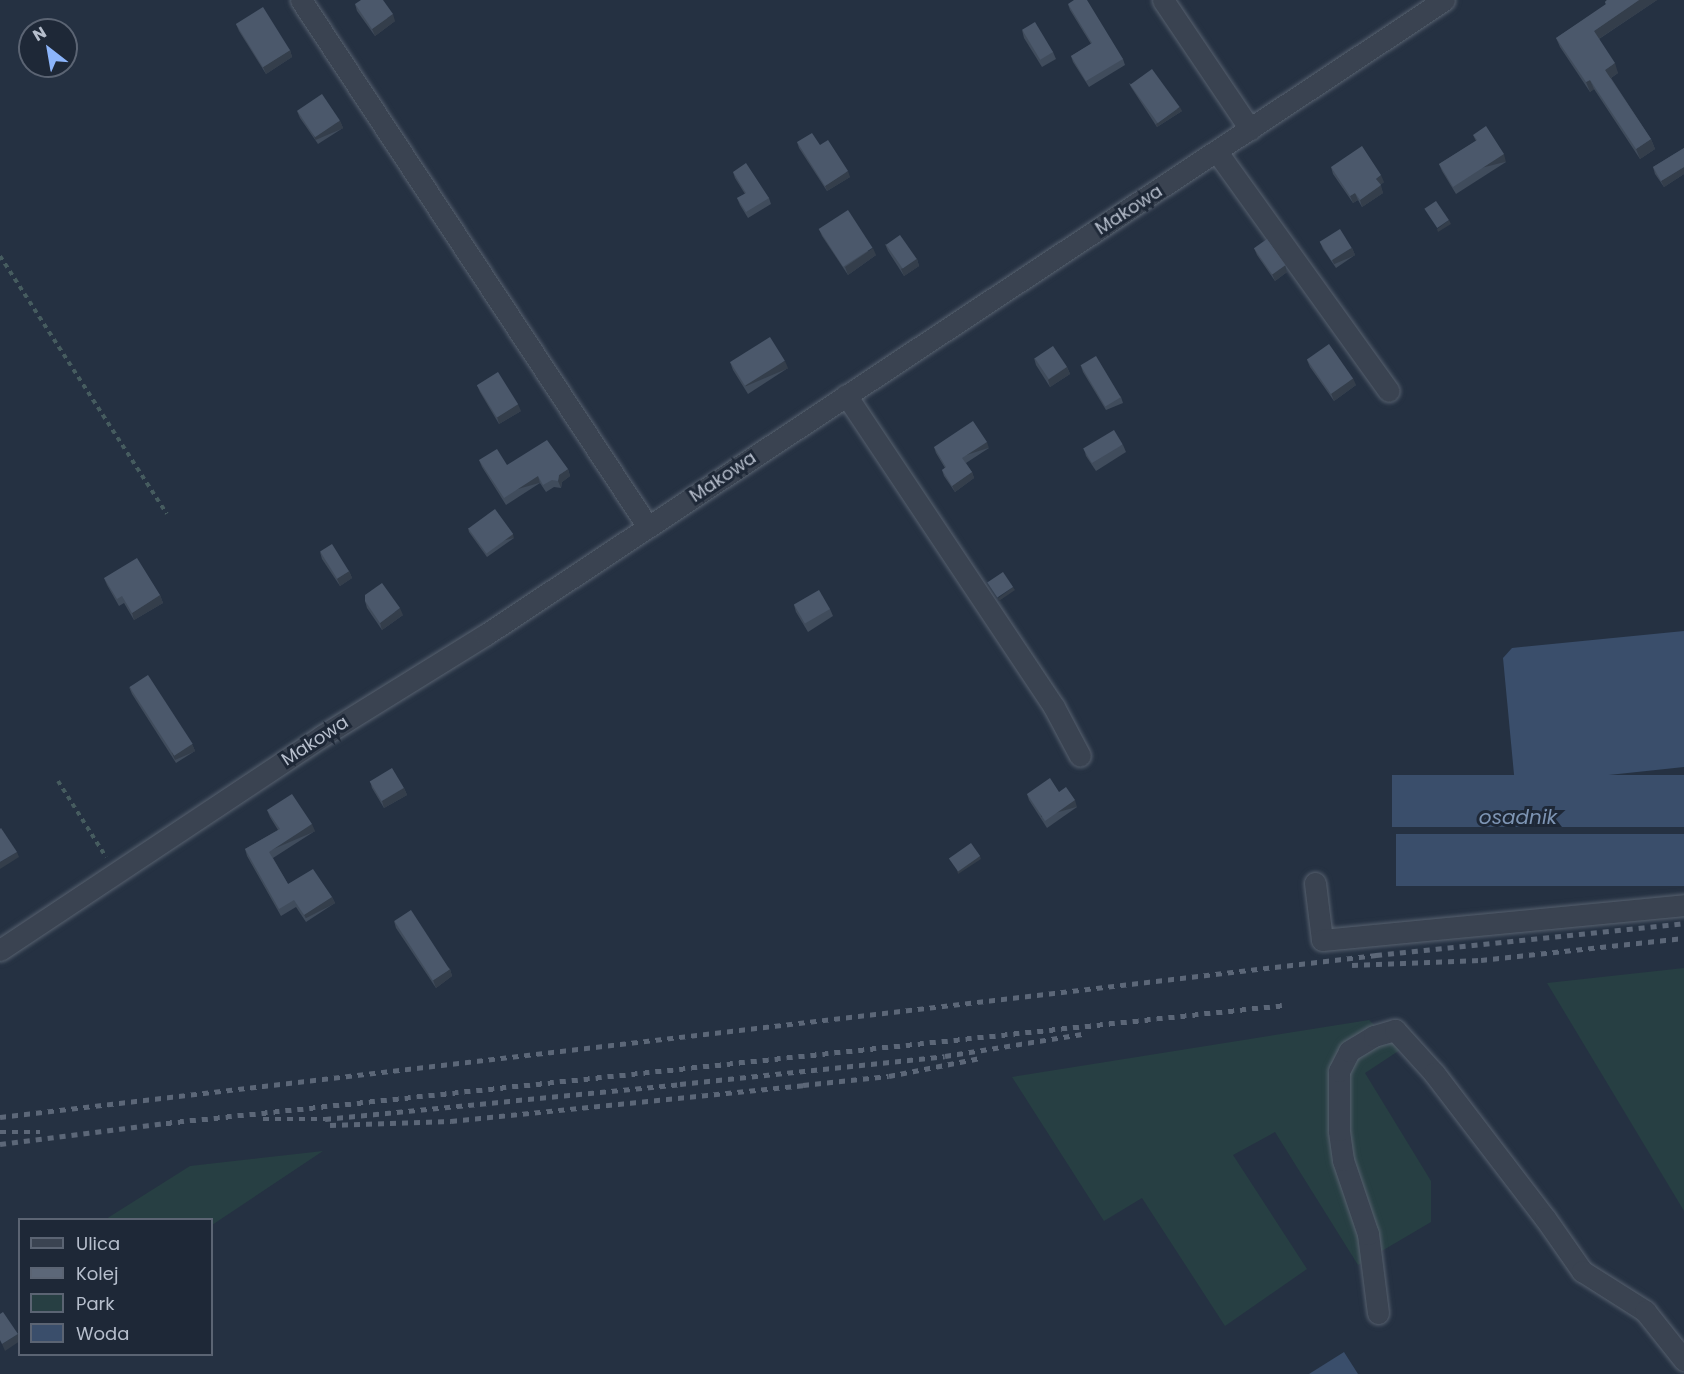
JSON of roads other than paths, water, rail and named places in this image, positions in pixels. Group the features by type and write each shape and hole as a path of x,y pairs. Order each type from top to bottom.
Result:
{"street":[{"path":"301,0 648,527"},
{"path":"1163,0 1250,129"},
{"name":"Makowa","path":"0,950 322,736 485,635 1217,152 1443,0"},
{"path":"1217,152 1389,391"},
{"path":"846,395 1054,707 1080,756"},
{"path":"1315,883 1322,940 1684,905"},
{"path":"1378,1313 1368,1234 1343,1160 1339,1130 1339,1071 1349,1051 1374,1036 1395,1030 1434,1073 1545,1218 1582,1271 1645,1311 1684,1360"}],"water":[{"path":"1684,631 1684,767 1515,785 1503,658 1512,648"},
{"name":"osadnik","path":"1392,775 1684,775 1684,827 1392,827"},
{"name":"osadnik","path":"1396,834 1684,834 1684,886 1396,886"},
{"path":"1344,1352 1358,1374 1309,1374"}],"railway":[{"path":"0,1117 1376,955 1684,923"},
{"path":"1352,965 1481,960 1684,938"},
{"path":"0,1144 166,1123 1285,1005"},
{"path":"263,1119 325,1119 680,1084 945,1056 1082,1034"},
{"path":"330,1125 451,1121 803,1085 889,1076 980,1058"},
{"path":"0,1132 40,1132"}]}
